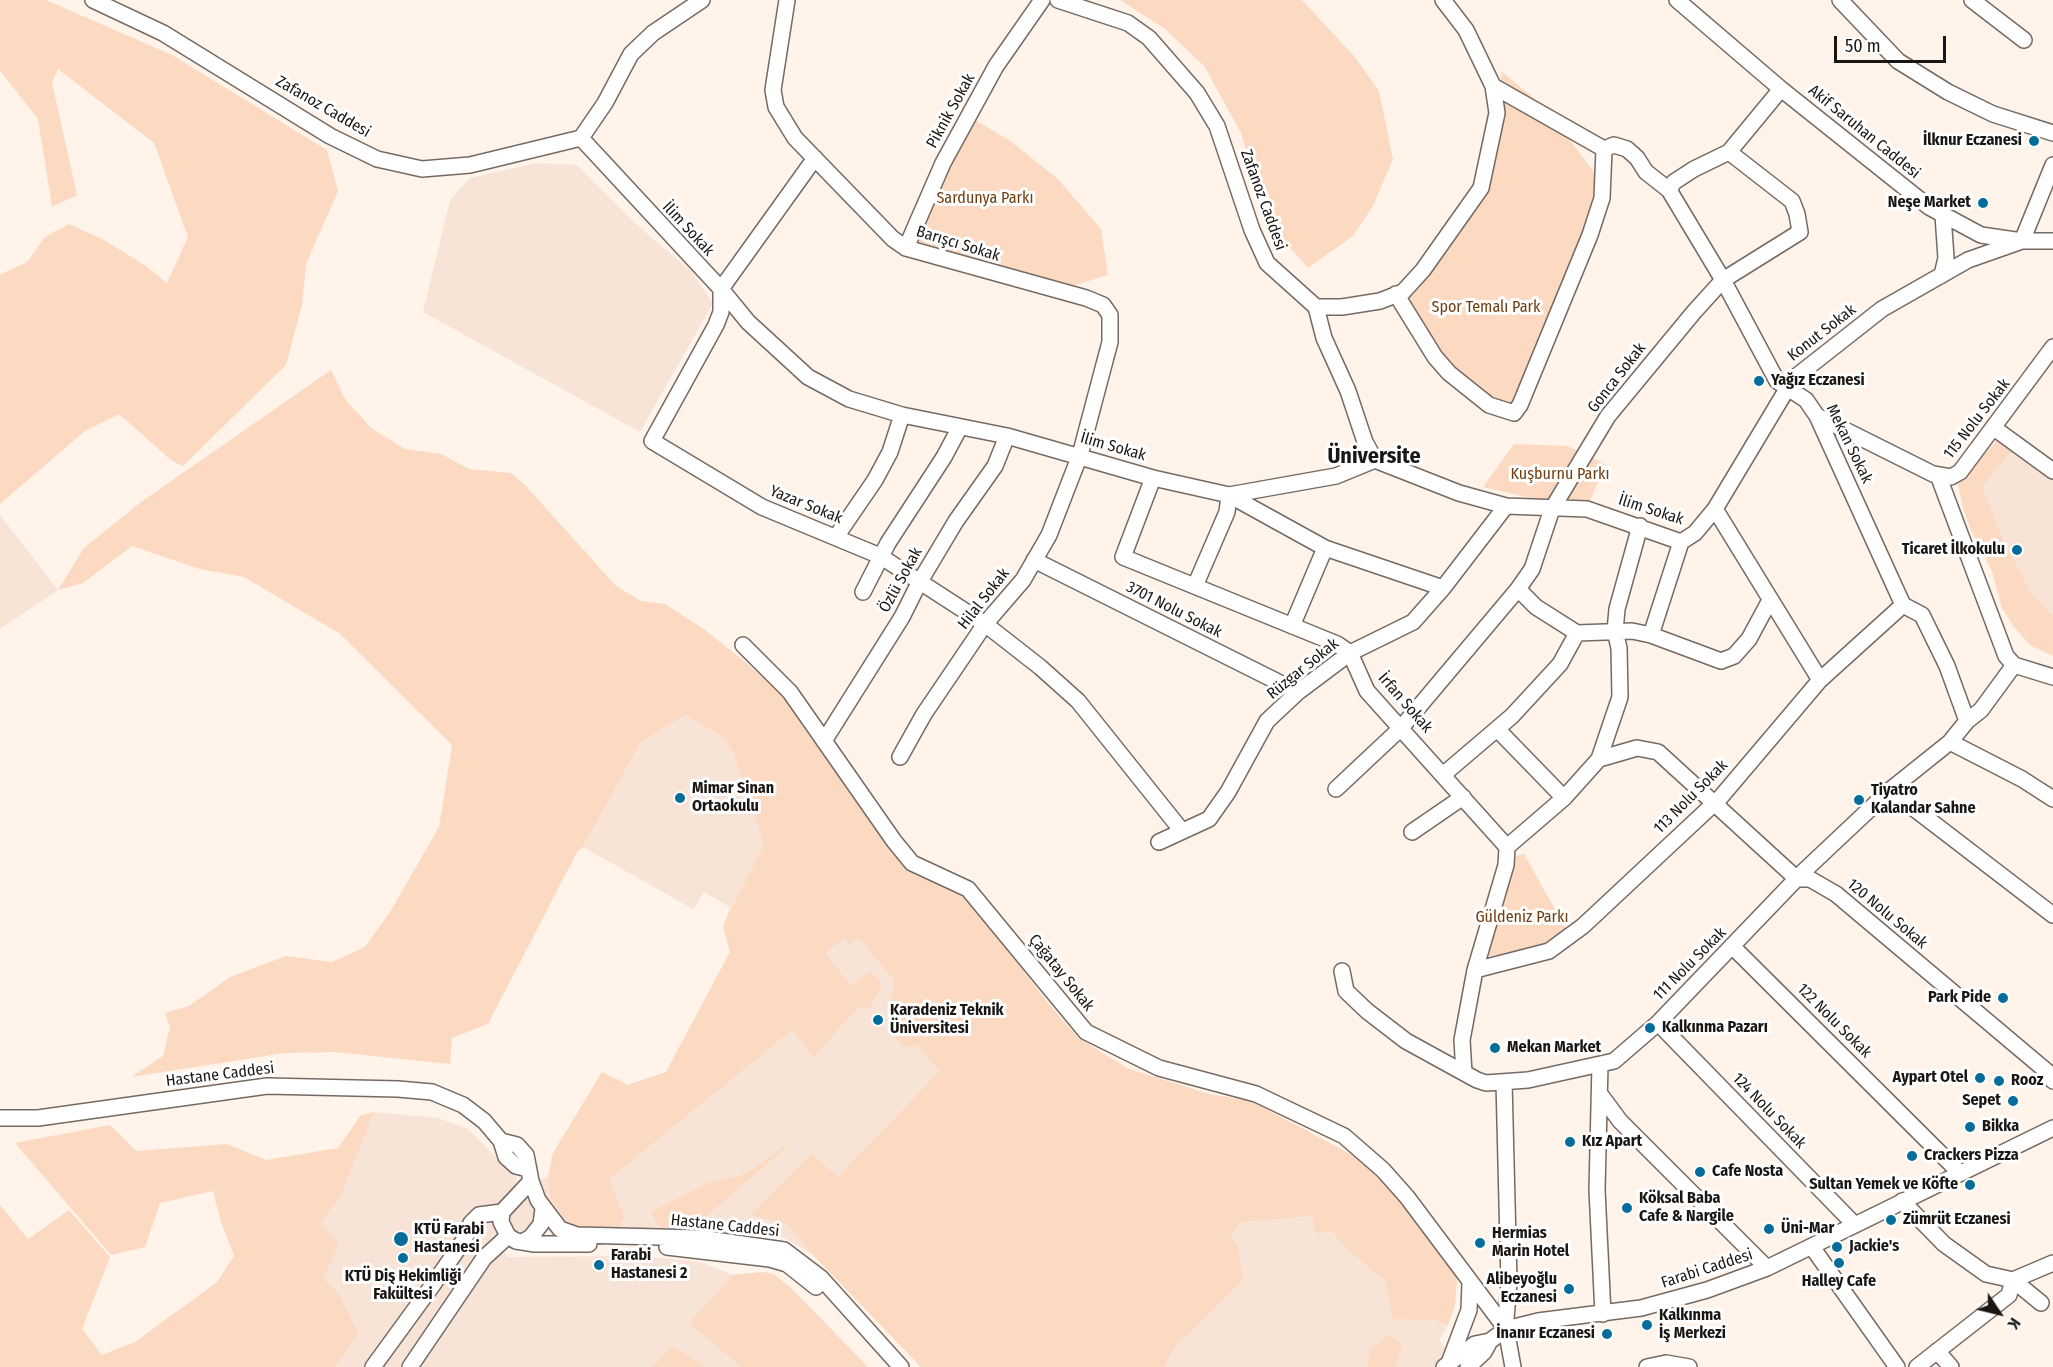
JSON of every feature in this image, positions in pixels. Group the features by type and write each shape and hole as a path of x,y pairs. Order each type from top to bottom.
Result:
{"street":[{"name":"Zafanoz Caddesi","path":"93,0 164,33 330,136 377,159 422,169 470,165 580,138"},
{"path":"580,138 605,103 631,54 653,33 702,0"},
{"name":"Barışcı Sokak","path":"787,0 774,90 776,107 795,138 893,239 906,248 1103,305 1110,315 1110,342 1080,456"},
{"name":"Piknik Sokak","path":"906,248 943,163 996,66 1042,0"},
{"name":"Zafanoz Caddesi","path":"1058,0 1128,23 1149,38 1197,93 1217,126 1252,230 1266,263 1316,307"},
{"path":"1375,460 1365,442 1348,391 1324,338 1316,307 1342,307 1380,301 1403,292 1423,270 1481,188 1497,113 1493,86 1466,30 1443,0"},
{"name":"Akif Saruhan Caddesi","path":"1677,0 1781,89 1929,207 1981,235 2022,241 2053,241"},
{"path":"1841,0 1898,61 1948,92 1993,114 2053,133"},
{"path":"1972,0 2024,40"},
{"path":"1493,86 1604,149"},
{"path":"1604,149 1614,145 1627,149 1646,172 1669,190 1674,182 1694,169 1729,152 1781,89"},
{"name":"İlim Sokak","path":"580,138 721,289 748,322 808,377 849,399 902,415 1007,436 1153,478 1229,495 1336,476 1375,460 1460,493 1506,506 1587,509 1681,542 1695,533 1715,509"},
{"path":"1396,294 1435,357 1449,373 1489,405 1514,412 1520,405 1590,235 1602,198 1604,149"},
{"name":"Gonca Sokak","path":"1336,789 1401,728 1518,589 1532,569 1552,508 1608,416 1687,320 1723,280 1800,232 1792,201 1729,152"},
{"path":"721,289 815,158"},
{"path":"2022,241 2053,165"},
{"name":"Mekan Sokak","path":"1669,190 1723,280 1777,381 1806,400 1817,416 1903,605"},
{"path":"1942,274 1946,258 1943,214"},
{"name":"Konut Sokak","path":"1715,509 1793,379 1882,309 1968,260 2022,241"},
{"name":"Yazar Sokak","path":"721,289 722,312 716,326 652,441 762,507 880,556 985,624 1041,668 1078,701 1182,831"},
{"name":"115 Nolu Sokak","path":"1817,416 1938,475 1951,477 1960,472 2053,347"},
{"path":"836,537 875,480 890,452 902,415"},
{"path":"863,592 880,556 960,427"},
{"path":"1994,428 2053,471"},
{"name":"Özlü Sokak","path":"824,741 902,617 919,583 956,521 995,466 1007,436"},
{"name":"Hilal Sokak","path":"900,757 936,697 985,624 1023,580 1049,536 1080,456"},
{"path":"1938,475 2006,656 2014,665 2053,677"},
{"path":"1153,478 1123,557 1337,644 1350,652"},
{"path":"1196,586 1227,512 1229,495 1325,548 1443,588"},
{"name":"Rüzgar Sokak","path":"1159,842 1209,819 1228,792 1268,721 1298,692 1350,652 1413,622 1443,588 1506,506"},
{"path":"1715,509 1820,680"},
{"path":"1464,1073 1462,1040 1475,970 1506,865 1507,847 1564,798 1599,759 1620,697 1619,648 1615,630 1617,609 1640,526"},
{"path":"1651,635 1681,542"},
{"path":"1292,626 1325,548"},
{"name":"3701 Nolu Sokak","path":"1034,560 1298,692"},
{"path":"1518,589 1536,607 1577,633 1615,630 1651,635 1721,661 1734,656 1749,639 1770,600"},
{"path":"1903,605 1922,615 1947,666 1967,721"},
{"name":"113 Nolu Sokak","path":"1475,970 1549,951 1583,926 1713,804 1820,680 1903,605"},
{"path":"1444,774 1497,729 1560,664 1577,633"},
{"name":"Çağatay Sokak","path":"743,645 790,692 894,841 912,863 968,889 1086,1032 1159,1068 1256,1094 1344,1136 1383,1170 1407,1197 1506,1329"},
{"name":"İrfan Sokak","path":"1350,652 1367,691 1444,774 1507,847"},
{"name":"111 Nolu Sokak","path":"1342,971 1346,991 1367,1011 1406,1041 1476,1080 1504,1082 1614,1061 1658,1023 1734,947 1797,879 1890,790 1950,742 1967,721 1982,710 2014,665"},
{"path":"1497,729 1564,798"},
{"path":"1950,742 2022,779 2053,799"},
{"name":"120 Nolu Sokak","path":"1599,759 1637,748 1658,752 1797,879 1810,879 1836,894 2052,1074"},
{"path":"1890,790 2053,915"},
{"path":"1412,832 1463,796"},
{"name":"122 Nolu Sokak","path":"1734,947 1959,1172"},
{"name":"124 Nolu Sokak","path":"1658,1023 1855,1225"},
{"path":"1600,1065 1597,1191 1603,1314"},
{"path":"1503,1367 1500,1349 1506,1329 1509,1283 1504,1082"},
{"name":"Hastane Caddesi","path":"0,1118 38,1118 267,1086 432,1092 463,1105 484,1121 501,1141 506,1157 529,1175 541,1204 560,1229 568,1233 700,1238 784,1250 821,1278 901,1367"},
{"path":"1600,1094 1620,1121 1767,1268"},
{"name":"Farabi Caddesi","path":"1468,1367 1484,1352 1490,1341 1506,1329 1538,1321 1603,1314 1707,1290 1767,1268 1959,1172 2053,1128"},
{"path":"519,1196 529,1175"},
{"path":"410,1367 484,1258 515,1239 531,1238 541,1224 541,1204 527,1196 519,1196 507,1203 502,1212 501,1222 515,1239"},
{"path":"1902,1201 1944,1244 1986,1274 2013,1280 2041,1302"},
{"path":"373,1367 445,1268 464,1240 471,1223 479,1215 502,1212"},
{"name":"Hastane Caddesi","path":"515,1239 679,1248 770,1258 787,1264 807,1279 836,1306 889,1367"},
{"path":"1812,1247 1897,1367"},
{"path":"2013,1280 2053,1263"},
{"path":"1917,1367 2009,1295 2013,1280"},
{"path":"1446,1365 1468,1311 1470,1283"},
{"path":"1506,1329 1513,1367"},
{"name":"Farabi Caddesi","path":"1446,1365 1475,1344 1490,1341"},
{"path":"1937,1351 1951,1367"},
{"path":"1647,1367 1666,1363 1689,1367"}],"shaded area":[{"path":"537,163 577,165 637,225 691,271 713,303 640,432 423,312 450,200 470,178"},
{"name":"Ticaret İlkokulu","path":"1998,439 2053,467 2053,656 2030,645 2014,627 2002,608 1992,571 1971,530 1962,504 1958,484"},
{"path":"0,515 58,590 0,629"},
{"name":"Karadeniz Teknik Üniversitesi","path":"785,697 804,729 869,816 885,844 904,866 964,894 1078,1038 1129,1069 1209,1094 1251,1101 1361,1160 1457,1277 1455,1305 1448,1325 1439,1340 1459,1367 921,1367 812,1254 765,1227 741,1221 615,1233 503,1231 492,1237 508,1257 640,1256 700,1262 733,1275 764,1272 775,1275 792,1289 868,1367 242,1367 316,1221 338,1190 374,1112 438,1118 468,1129 517,1178 516,1186 548,1177 553,1153 602,1072 628,1085 666,1072 730,952 723,926 730,907 704,892 693,909 583,847 641,742 686,715 724,738 734,754 763,840"}],"green space":[{"path":"0,0 46,0 172,55 327,150 338,191 306,264 302,305 286,365 183,466 172,461 119,414 85,431 0,504 0,275 27,262 45,237 69,224 104,240 146,266 167,283 188,237 154,143 58,69 52,83 77,195 52,207 38,119 0,71"},
{"path":"1120,0 1302,0 1354,56 1379,91 1393,159 1373,206 1353,236 1308,268 1267,222 1241,133 1204,66 1165,29"},
{"name":"Spor Temalı Park","path":"1501,71 1547,109 1598,178 1592,228 1532,360 1527,410 1511,419 1478,402 1402,304 1483,194 1498,150"},
{"name":"Sardunya Parkı","path":"962,112 1010,141 1057,178 1101,229 1108,275 1072,286 908,239"},
{"path":"331,370 345,399 371,428 405,449 441,454 469,469 511,473 526,486 616,586 641,601 665,604 705,630 785,697 804,729 869,816 885,844 904,866 964,894 1078,1038 1129,1069 1209,1094 1251,1101 1361,1160 1390,1186 1457,1277 1455,1305 1448,1325 1434,1320 1392,1319 1386,1281 1345,1247 1331,1230 1316,1234 1312,1216 1240,1222 1230,1236 1238,1247 1243,1280 1175,1346 1164,1367 921,1367 812,1254 787,1224 751,1215 812,1154 838,1177 940,1071 916,1044 904,1048 888,1028 894,980 859,938 849,944 844,938 825,953 851,986 870,971 882,985 869,1009 858,1007 814,1057 792,1030 609,1179 624,1217 615,1233 595,1232 574,1225 563,1217 551,1199 548,1177 553,1153 602,1072 628,1085 666,1072 730,952 723,926 764,843 734,754 724,738 686,715 641,742 583,847 577,852 488,1024 452,1038 450,1064 334,1052 285,1053 131,1077 163,1056 170,1027 165,1013 189,1006 230,977 286,956 332,962 365,947 390,912 439,827 452,745 339,633 244,577 200,569 132,546 83,583 58,590 84,548 141,502"},
{"path":"1998,439 2018,442 1982,487 2007,550 2022,573 2028,590 2053,616 2053,656 2030,645 2014,627 2002,608 1992,571 1971,530 1962,504 1958,484"},
{"name":"Kuşburnu Parkı","path":"1514,444 1568,446 1605,464 1586,511 1483,487"},
{"name":"Güldeniz Parkı","path":"1524,854 1567,931 1546,948 1475,958 1506,859"},
{"path":"374,1112 341,1194 320,1224 339,1244 323,1279 338,1293 358,1333 335,1367 0,1367 0,1205 28,1239 69,1210 110,1257 82,1329 102,1355 135,1342 217,1282 234,1256 220,1219 213,1191 160,1203 145,1247 111,1255 15,1143 110,1125 136,1151 227,1144 266,1160 338,1148 361,1115"},
{"path":"799,1136 695,1226 659,1227 651,1212 707,1183 746,1174"},
{"path":"764,1272 775,1275 792,1289 868,1367 742,1367 692,1326 692,1320 733,1275"},
{"path":"1389,1334 1402,1345 1395,1367 1367,1367 1370,1350"},
{"path":"671,1346 696,1360 704,1367 652,1367"}],"place":[{"name":"İlknur Eczanesi","path":"2034,141"},
{"name":"Neşe Market","path":"1983,203"},
{"name":"Yağız Eczanesi","path":"1759,381"},
{"name":"Ticaret İlkokulu","path":"2017,550"},
{"name":"Mimar Sinan Ortaokulu","path":"680,798"},
{"name":"Tiyatro Kalandar Sahne","path":"1859,800"},
{"name":"Park Pide","path":"2003,998"},
{"name":"Karadeniz Teknik Üniversitesi","path":"878,1020"},
{"name":"Kalkınma Pazarı","path":"1650,1028"},
{"name":"Mekan Market","path":"1495,1048"},
{"name":"Aypart Otel","path":"1980,1078"},
{"name":"Rooz","path":"1999,1081"},
{"name":"Sepet","path":"2013,1101"},
{"name":"Bikka","path":"1970,1127"},
{"name":"Kız Apart","path":"1570,1142"},
{"name":"Crackers Pizza","path":"1912,1156"},
{"name":"Cafe Nosta","path":"1700,1172"},
{"name":"Sultan Yemek ve Köfte","path":"1970,1185"},
{"name":"Köksal Baba Cafe & Nargile","path":"1627,1208"},
{"name":"Zümrüt Eczanesi","path":"1891,1220"},
{"name":"Üni-Mar","path":"1769,1229"},
{"name":"KTÜ Farabi Hastanesi","path":"401,1239"},
{"name":"Hermias Marin Hotel","path":"1480,1243"},
{"name":"Jackie's","path":"1837,1247"},
{"name":"KTÜ Diş Hekimliği Fakültesi","path":"403,1258"},
{"name":"Halley Cafe","path":"1839,1263"},
{"name":"Farabi Hastanesi 2","path":"599,1265"},
{"name":"Alibeyoğlu Eczanesi","path":"1569,1289"},
{"name":"Kalkınma İş Merkezi","path":"1647,1325"},
{"name":"İnanır Eczanesi","path":"1607,1334"}],"district":[{"name":"Üniversite","path":"1374,457"}]}
